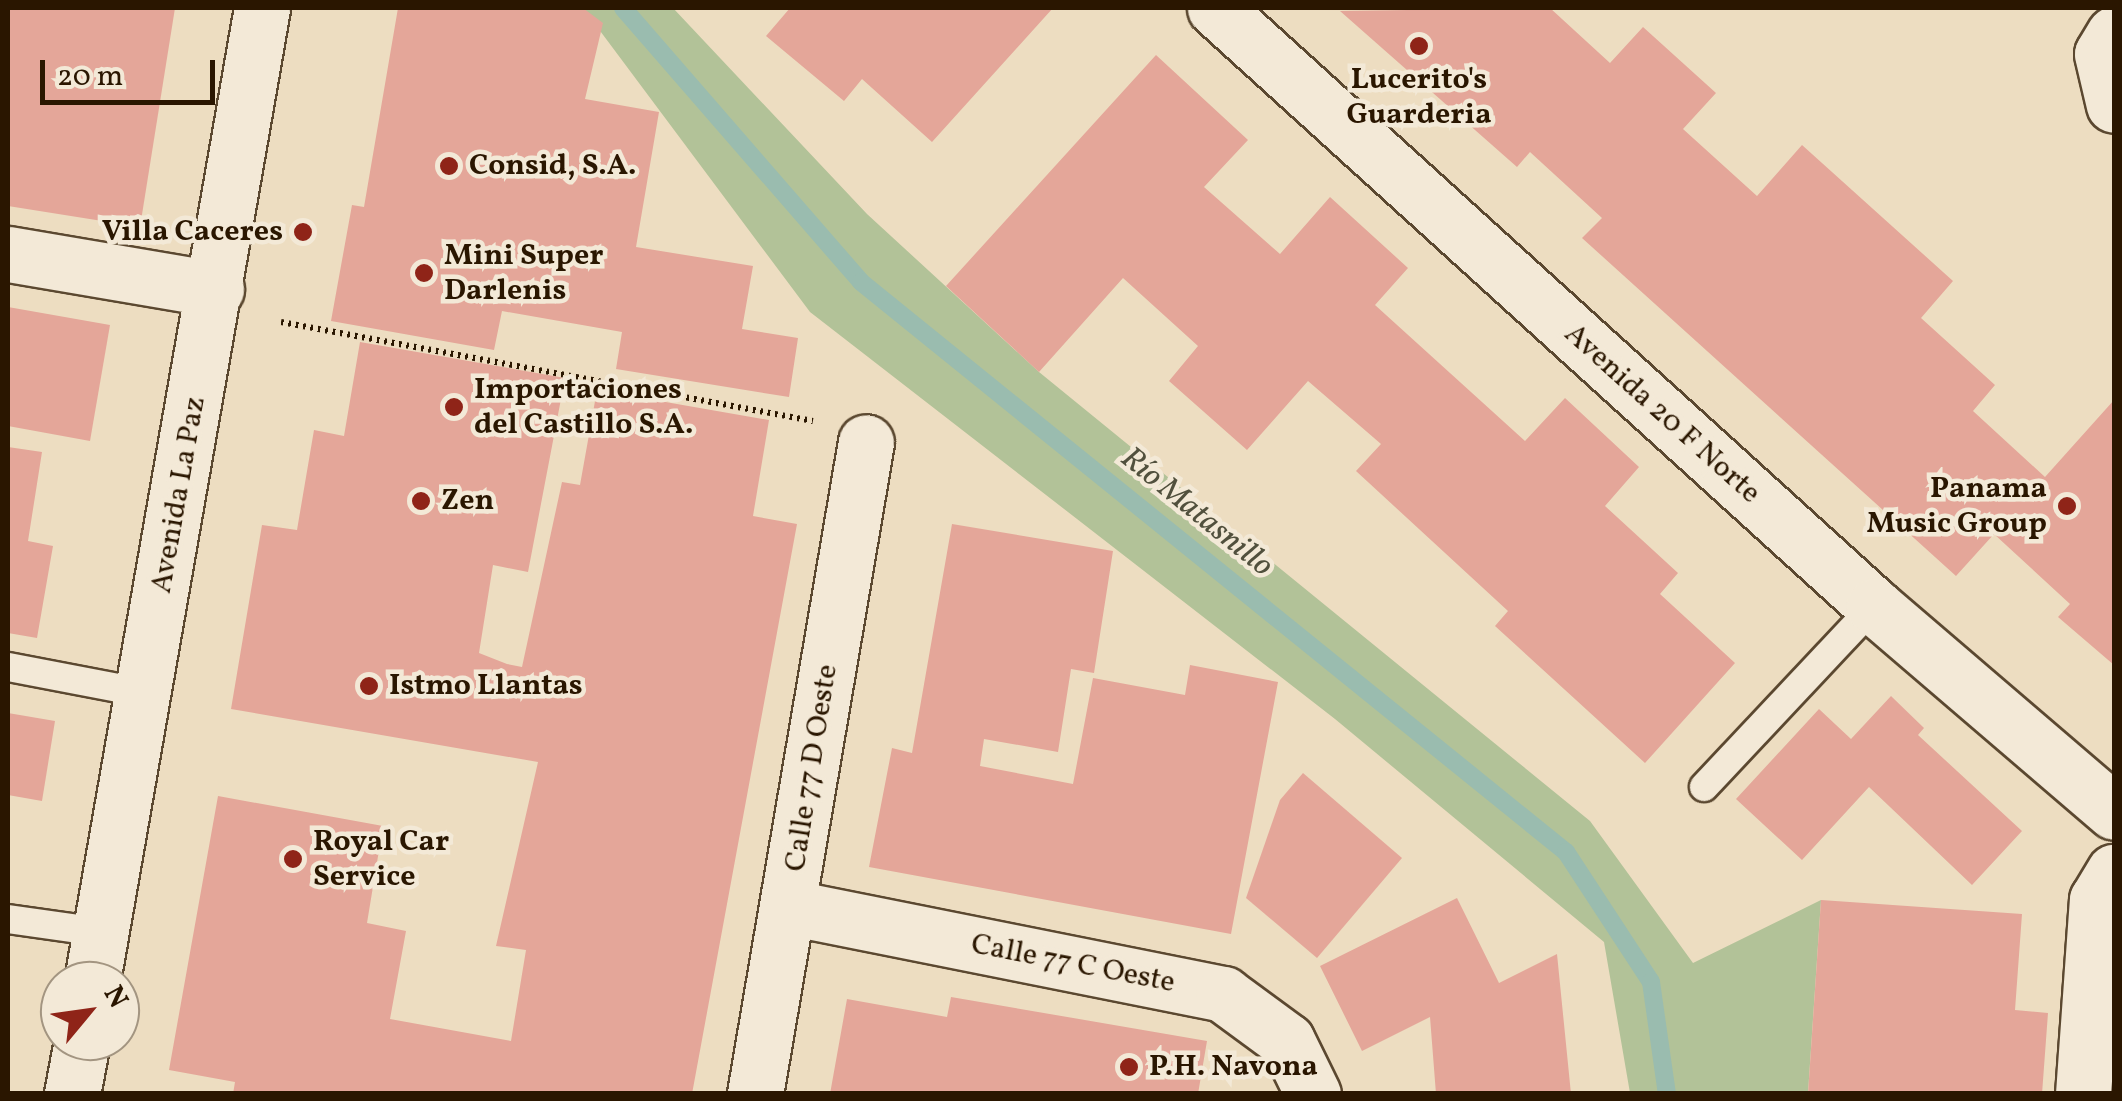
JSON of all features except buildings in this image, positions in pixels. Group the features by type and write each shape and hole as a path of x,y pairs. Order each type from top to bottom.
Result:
{"street":[{"name":"Avenida La Paz","path":"97,956 262,8"},
{"name":"Avenida 20 F Norte","path":"1244,17 1874,606 2114,812"},
{"path":"2114,34 2102,54 2114,105"},
{"path":"8,254 216,289"},
{"name":"Calle 77 D Oeste","path":"754,1094 866,442"},
{"path":"2083,1094 2097,900 2114,872"},
{"name":"Calle 77 C Oeste","path":"788,907 1223,994 1287,1041 1313,1094"},
{"path":"72,1094 78,1061"}],"lane":[{"path":"1704,787 1874,606"},
{"path":"8,667 144,692"},
{"path":"8,919 97,956"}],"path":[{"path":"281,322 814,421"}],"green space":[{"path":"583,8 673,8 867,214 1039,372 1590,821 1693,963 1821,900 1808,1093 1630,1093 1604,942 1335,719 810,312"}],"waterway":[{"name":"Río Matasnillo","path":"623,8 861,282 1566,852 1651,982 1667,1094"}],"place":[{"name":"Lucerito's Guarderia","path":"1419,46"},
{"name":"Consid, S.A.","path":"449,166"},
{"name":"Villa Caceres","path":"303,232"},
{"name":"Mini Super Darlenis","path":"424,273"},
{"name":"Importaciones del Castillo S.A.","path":"454,407"},
{"name":"Zen","path":"421,501"},
{"name":"Panama Music Group","path":"2067,506"},
{"name":"Istmo Llantas","path":"369,686"},
{"name":"Royal Car Service","path":"293,859"},
{"name":"P.H. Navona","path":"1129,1067"}]}
